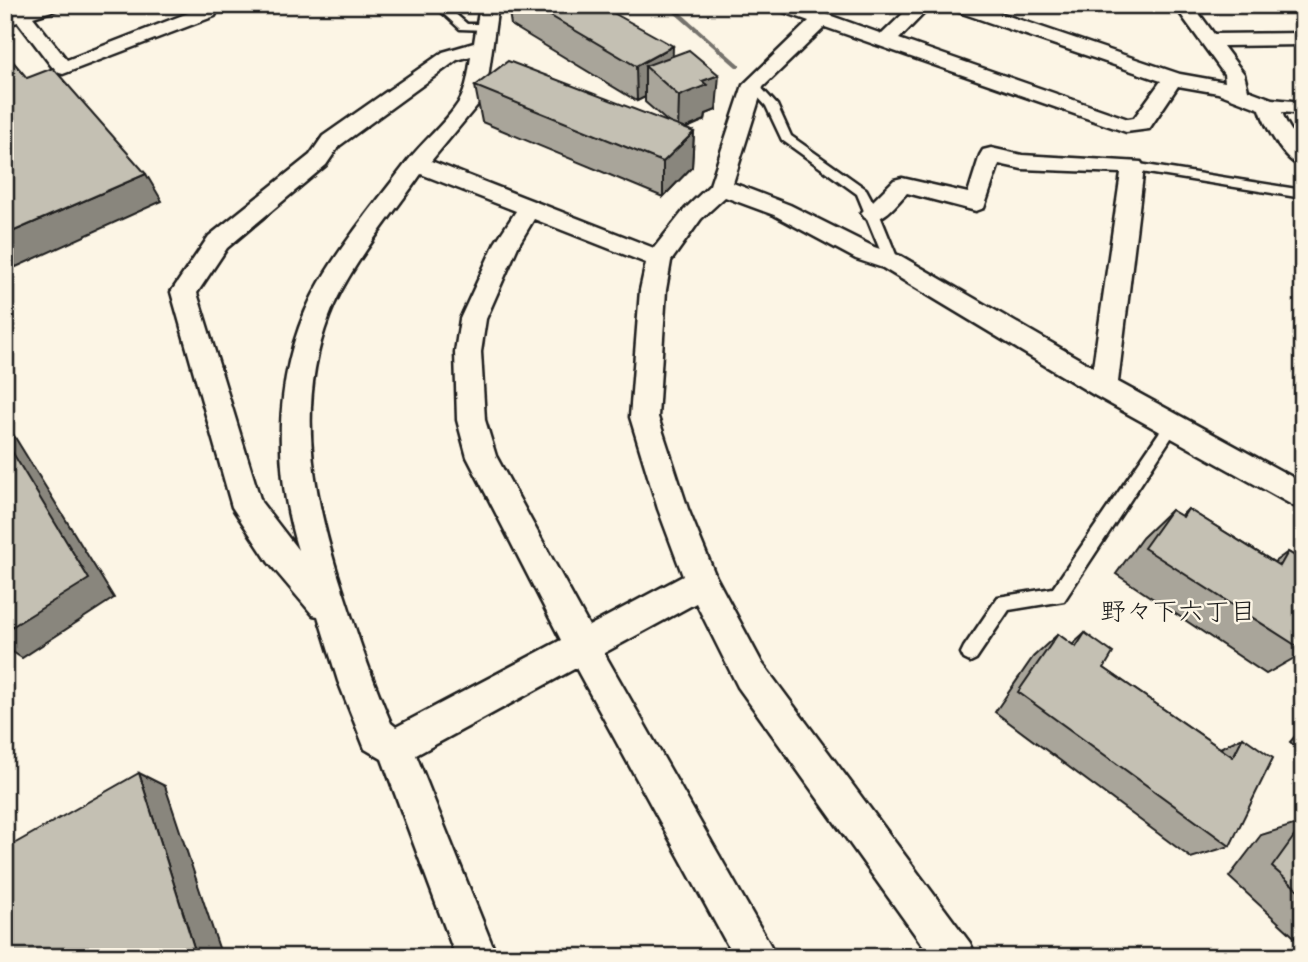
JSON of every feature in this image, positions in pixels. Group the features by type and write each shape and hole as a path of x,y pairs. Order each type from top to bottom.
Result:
{"street":[{"path":"51,5 13,14 63,68 216,9"},
{"path":"782,5 1126,126 1141,124 1173,78"},
{"path":"885,42 923,5"},
{"path":"957,5 1173,78 1230,90 1269,105 1303,108"},
{"path":"998,5 1206,72 1230,90"},
{"path":"1179,6 1211,40 1234,74 1230,90"},
{"path":"822,19 753,85 721,187 710,201 693,214 659,259 653,290 645,417 673,509 702,583 750,675 957,957"},
{"path":"477,957 395,747 378,736 331,611 311,542 299,487 295,436 304,350 316,316 331,285 417,164 470,103 478,78 486,26"},
{"path":"331,611 280,553 247,507 184,292 218,242 318,160 331,141 450,56 486,26"},
{"path":"1211,40 1303,39"},
{"path":"1269,105 1276,127 1303,160"},
{"path":"873,213 902,186 976,203 991,155 1022,162 1133,167 1104,387"},
{"path":"417,164 659,259"},
{"path":"721,187 782,209 865,253 892,262 1104,387 1303,498"},
{"path":"529,209 507,243 473,319 468,352 471,421 482,457 583,648 757,957"},
{"path":"395,747 702,583"}],"lane":[{"path":"439,5 464,27 486,26"},
{"path":"753,85 771,105 786,138 795,147 862,192 892,262"},
{"path":"1133,167 1303,194"},
{"path":"970,653 1004,603 1058,595 1172,425"}],"building":[{"path":"532,5 599,5 673,46 636,66"},
{"path":"689,50 719,75 702,81 707,85 679,96 645,66"},
{"path":"5,52 27,78 53,68 146,174 5,235"},
{"path":"508,61 694,132 663,162 475,86"},
{"path":"5,440 89,579 5,631"},
{"path":"1188,509 1280,566 1288,552 1303,561 1303,650 1144,548 1171,510 1183,517"},
{"path":"1085,633 1113,653 1104,668 1233,757 1243,737 1273,758 1230,846 1018,692 1058,634 1076,647"},
{"path":"139,773 197,957 5,957 5,849"},
{"path":"1303,824 1303,894 1272,867"}],"waterway":[{"path":"668,5 738,66"}],"district":[{"name":"野々下六丁目","path":"1178,611"}]}
